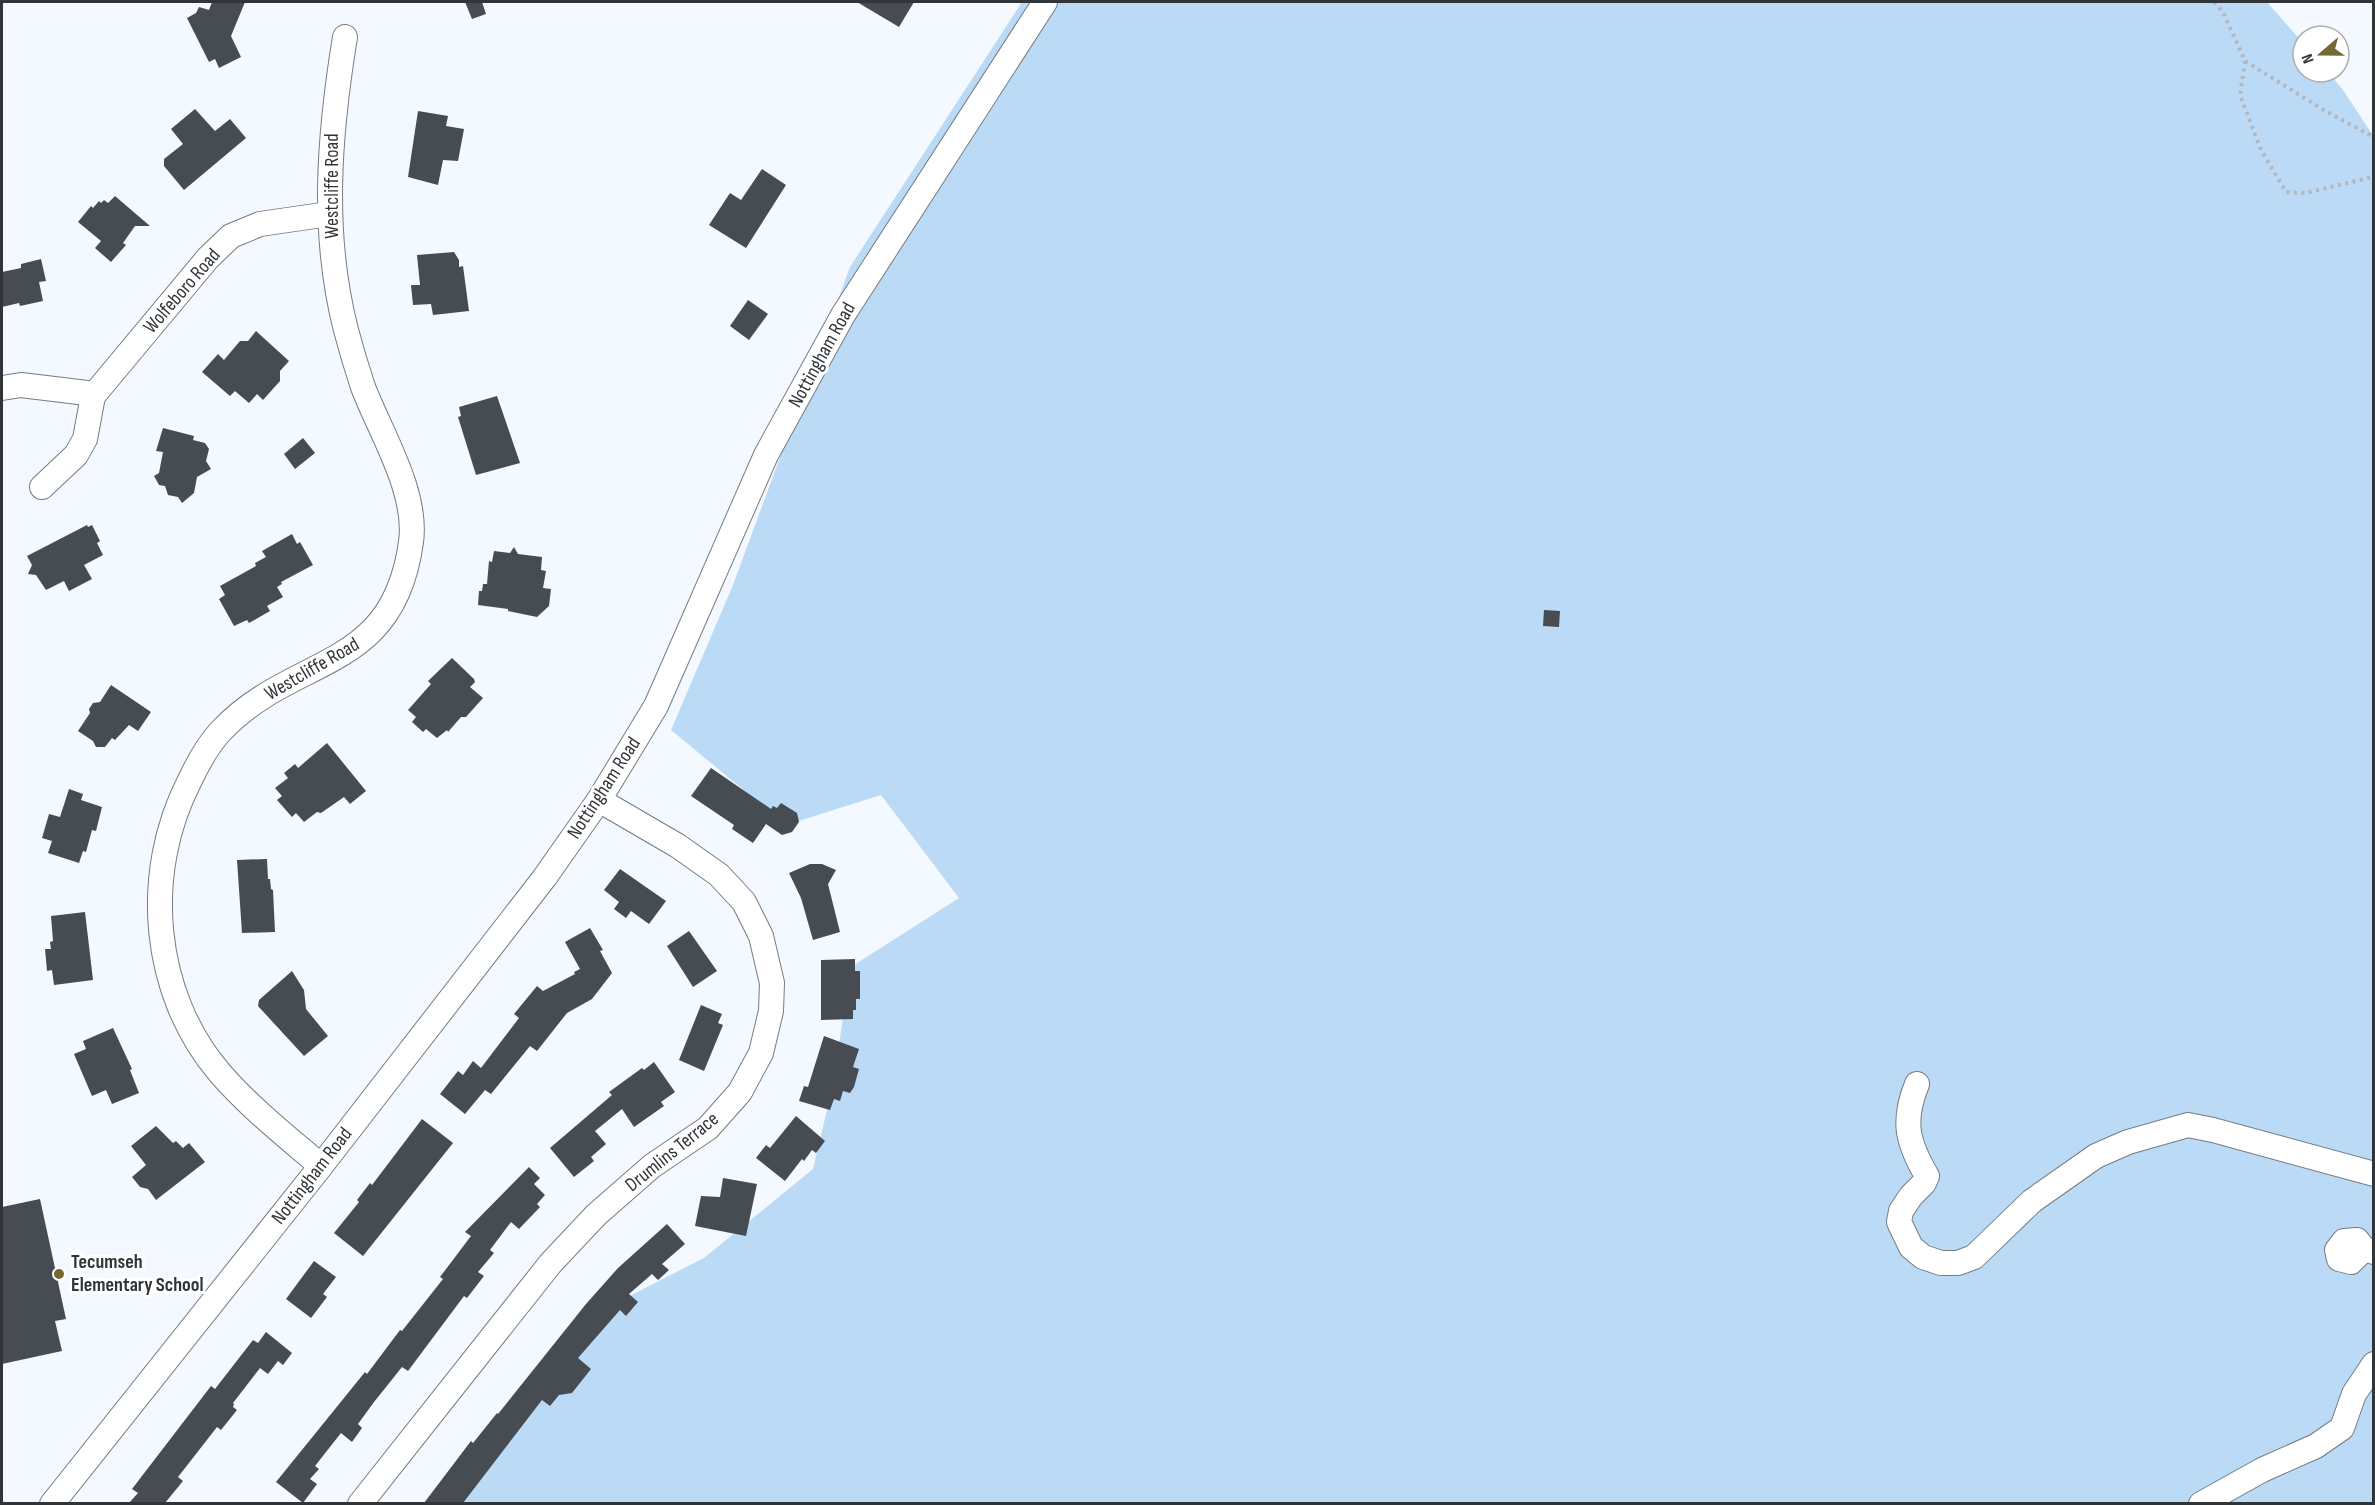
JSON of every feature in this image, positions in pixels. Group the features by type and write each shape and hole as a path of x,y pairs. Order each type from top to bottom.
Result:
{"street":[{"name":"Nottingham Road","path":"52,1503 321,1166 545,877 599,800 656,706 766,455 843,315 1045,2"},
{"name":"Westcliffe Road","path":"321,1166 262,1115 219,1072 190,1030 173,992 161,937 160,879 166,840 180,798 198,763 220,732 255,702 357,646 378,627 392,608 404,583 412,539 411,514 402,480 363,386 346,328 331,245 329,214 334,105 345,37"},
{"name":"Wolfeboro Road","path":"42,487 76,455 85,439 93,396 208,258 231,236 260,224 329,214"},
{"path":"2,388 21,385 87,393 93,396"},
{"name":"Drumlins Terrace","path":"360,1503 550,1264 596,1215 652,1166 708,1128 740,1092 761,1053 771,1011 772,982 761,936 744,902 719,875 678,846 599,800"},
{"path":"1917,1084 1908,1106 1908,1132 1927,1176 1901,1211 1899,1222 1911,1247 1923,1257 1941,1263 1958,1263 1974,1257 2032,1201 2096,1156 2128,1142 2188,1125 2373,1174"},
{"path":"2201,1503 2262,1470 2316,1446 2342,1428 2354,1394 2373,1364"}],"path":[{"path":"2214,2 2223,12 2245,61 2240,95 2261,150 2286,192 2306,194 2367,178 2373,174"},
{"path":"2245,61 2327,112 2373,137"}],"shaded area":[{"path":"1022,2 2267,2 2291,29 2291,84 2338,84 2374,137 2373,1503 436,1504 610,1306 704,1258 813,1169 832,1089 851,967 959,898 881,795 786,825 671,730 733,585 850,267"}],"building":[{"path":"212,2 245,2 231,36 241,57 219,68 215,59 209,62 187,18 196,13 199,7 209,10"},
{"path":"465,2 482,2 486,14 472,19"},
{"path":"857,2 914,2 899,27"},
{"path":"195,109 215,131 230,119 246,138 184,190 164,166 164,159 183,144 171,129"},
{"path":"418,111 448,116 446,126 464,129 458,161 443,160 438,185 408,177"},
{"path":"762,169 786,185 746,248 709,225 730,193 741,200"},
{"path":"115,196 150,226 135,226 123,243 126,245 111,262 95,248 101,241 78,222 91,206 93,208 99,201 101,203 104,200 108,203"},
{"path":"454,252 459,260 459,267 463,266 469,311 433,315 431,304 413,305 411,285 420,285 417,255"},
{"path":"41,259 46,281 39,282 43,301 2,307 2,272 21,268 21,264"},
{"path":"748,300 768,314 749,340 730,326"},
{"path":"256,331 289,361 280,371 280,381 263,400 257,394 249,403 235,391 230,396 202,372 218,354 224,360 240,341 248,341"},
{"path":"497,396 520,463 476,475 458,417 461,416 459,407"},
{"path":"163,428 194,436 193,440 205,443 209,449 206,461 211,469 197,477 194,493 182,503 178,497 168,495 165,486 159,485 154,476 159,473 163,452 156,451"},
{"path":"303,438 315,453 295,469 284,454"},
{"path":"87,525 88,527 92,525 100,541 97,543 103,555 84,565 92,579 69,591 64,581 46,590 36,575 28,574 32,565 27,556"},
{"path":"292,534 297,544 300,542 313,565 281,582 282,584 277,587 283,597 267,606 270,611 249,623 247,620 234,626 219,599 225,595 220,586 256,566 255,563 266,557 262,551"},
{"path":"514,547 518,554 542,557 541,570 546,571 543,588 551,589 549,606 537,617 508,611 508,609 478,605 479,591 482,591 483,584 487,584 489,561 492,562 494,551 510,553"},
{"path":"1544,610 1560,611 1559,627 1543,626"},
{"path":"452,658 474,679 475,682 470,687 483,698 466,717 461,717 448,732 447,730 437,738 426,729 423,732 412,722 416,717 408,710 431,684 428,681"},
{"path":"111,685 151,712 138,731 129,725 115,740 112,738 105,747 96,747 93,741 78,731 90,713 89,709 93,703 100,702"},
{"path":"327,743 366,791 350,804 344,797 304,822 296,813 292,817 277,800 282,796 275,788 288,778 284,773 295,764 298,768"},
{"path":"711,768 771,809 773,806 777,808 781,803 797,813 799,822 792,832 782,835 766,824 753,843 732,829 734,825 691,796"},
{"path":"69,789 83,794 81,800 102,807 96,831 92,830 86,852 83,851 79,863 48,853 52,841 42,838 49,814 60,817"},
{"path":"267,859 268,879 270,879 273,890 275,932 242,933 237,860"},
{"path":"810,864 822,864 836,870 828,884 840,932 813,940 801,898 789,873"},
{"path":"620,869 666,901 649,924 631,911 626,918 614,909 619,902 604,890"},
{"path":"85,912 93,980 54,985 52,970 47,971 45,949 51,949 50,942 53,941 51,916"},
{"path":"590,928 603,950 600,951 612,973 592,999 567,1013 537,1051 530,1046 491,1094 485,1090 465,1114 440,1094 458,1071 463,1075 473,1061 481,1068 519,1018 514,1014 537,986 543,991 580,969 565,942"},
{"path":"689,931 717,971 693,987 667,946"},
{"path":"855,959 855,971 860,971 860,999 856,999 853,1019 821,1020 821,960"},
{"path":"292,971 304,990 306,1009 328,1036 304,1056 258,1006 259,1000"},
{"path":"701,1005 722,1014 718,1023 723,1025 704,1071 679,1060"},
{"path":"113,1028 132,1069 130,1070 139,1093 112,1104 106,1090 92,1096 74,1054 86,1049 83,1041"},
{"path":"824,1036 859,1049 853,1067 859,1069 854,1087 850,1093 843,1091 840,1101 834,1099 830,1110 799,1101 804,1086 808,1087"},
{"path":"654,1062 675,1092 661,1102 664,1106 634,1127 622,1109 595,1131 606,1144 591,1157 594,1161 574,1177 550,1148 612,1095 609,1092"},
{"path":"796,1116 825,1141 816,1153 812,1150 804,1161 802,1159 785,1181 756,1158 766,1145 770,1148"},
{"path":"422,1119 453,1143 363,1256 334,1233 359,1202 357,1200 370,1183 372,1185"},
{"path":"156,1126 173,1143 176,1141 183,1148 189,1143 205,1162 156,1200 148,1189 140,1187 132,1177 146,1165 131,1146"},
{"path":"529,1167 540,1178 534,1184 545,1195 537,1204 540,1207 519,1229 511,1222 490,1250 494,1253 478,1272 484,1276 467,1298 464,1296 408,1371 402,1367 374,1402 358,1424 362,1428 352,1442 341,1433 315,1466 319,1469 310,1479 317,1484 303,1503 276,1482 443,1279 440,1277 471,1236 465,1232"},
{"path":"723,1178 757,1184 746,1236 695,1226 701,1196 720,1197"},
{"path":"40,1199 66,1319 55,1321 62,1351 2,1364 2,1207"},
{"path":"667,1224 685,1244 662,1264 669,1270 658,1280 652,1274 629,1294 638,1302 626,1316 620,1310 578,1358 591,1369 572,1393 559,1395 550,1406 542,1400 463,1503 424,1503 471,1441 473,1443 498,1414 586,1304 618,1268"},
{"path":"314,1261 336,1277 323,1294 327,1297 311,1318 286,1299"},
{"path":"266,1332 292,1353 283,1365 278,1361 268,1374 260,1368 233,1403 233,1407 237,1410 221,1430 217,1427 178,1477 183,1481 165,1503 129,1503 138,1493 132,1489 211,1386 215,1389 253,1340 258,1343"}],"place":[{"name":"Tecumseh Elementary School","path":"59,1274"}]}
